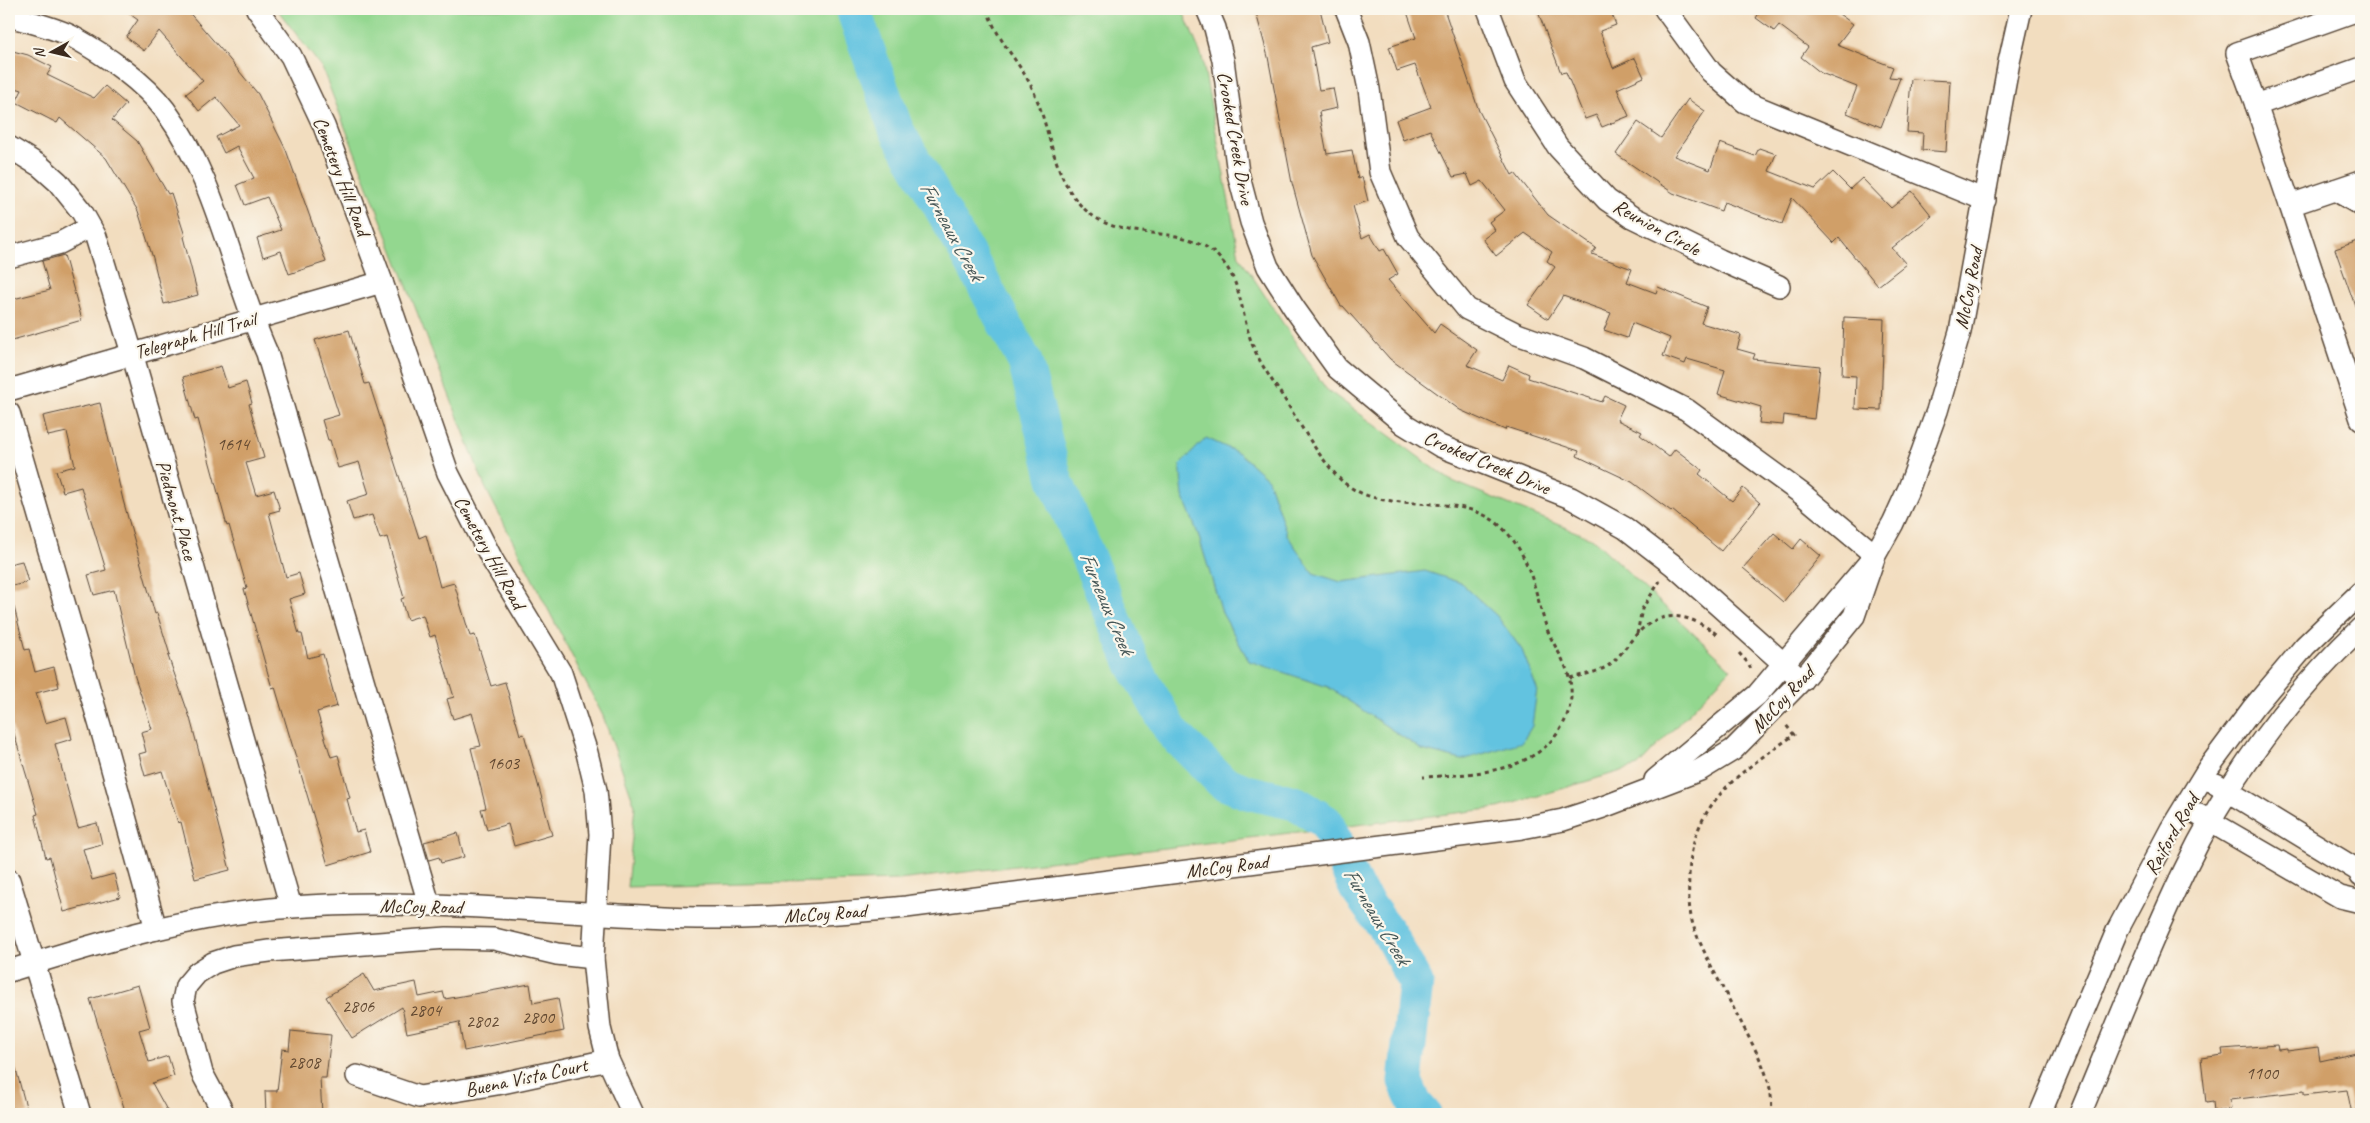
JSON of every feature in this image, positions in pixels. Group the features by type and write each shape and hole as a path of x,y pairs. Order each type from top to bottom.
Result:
{"street":[{"name":"Cemetery Hill Road","path":"257,9 291,56 324,126 382,282 448,473 493,561 561,674 587,753 596,790 600,834 593,958 599,1020 608,1060 633,1114"},
{"name":"Crooked Creek Drive","path":"1207,9 1215,28 1223,60 1238,173 1251,222 1268,266 1294,308 1337,368 1404,424 1440,446 1571,498 1624,528 1673,565 1802,680"},
{"path":"1346,9 1359,42 1369,89 1380,172 1408,237 1467,309 1518,334 1584,358 1687,410 1802,494 1875,555"},
{"name":"Reunion Circle","path":"1488,9 1515,81 1558,147 1607,200 1632,217 1720,260 1779,286"},
{"path":"1665,9 1711,72 1745,102 1985,200"},
{"name":"McCoy Road","path":"9,971 70,952 156,930 230,915 291,907 429,904 697,918 812,916 906,907 1447,838 1563,820 1603,807 1700,770 1733,750 1802,680 1854,616 1875,555 1893,524 1909,488 1937,411 1960,332 1985,200 2008,62 2021,9"},
{"path":"2361,10 2237,53 2361,419"},
{"path":"9,16 72,37 126,72 164,109 201,172 236,263 252,320 267,353 429,904"},
{"path":"2256,105 2361,68"},
{"name":"Piedmont Place","path":"9,147 40,166 58,182 82,212 96,237 132,353 291,907"},
{"path":"2290,205 2361,181"},
{"path":"2335,190 2361,205"},
{"path":"9,257 60,243 90,227"},
{"name":"Telegraph Hill Trail","path":"9,390 382,282"},
{"path":"9,413 103,736 156,930"},
{"name":"McCoy Road","path":"1639,792 1688,754 1757,695 1832,603 1875,555"},
{"name":"Raiford Road","path":"2040,1114 2117,931 2203,777 2253,708 2305,646 2361,592"},
{"name":"Raiford Road","path":"2080,1114 2185,870 2210,823 2229,791 2281,715 2329,658 2361,628"},
{"path":"2203,777 2359,871 2361,876"},
{"path":"2186,807 2210,823 2340,898 2361,902"},
{"path":"9,880 80,1114"},
{"path":"224,1114 202,1073 183,1001 186,986 196,973 213,963 234,956 269,951 447,938 494,939 557,954 593,958"},
{"name":"Buena Vista Court","path":"357,1076 420,1097 497,1084 608,1060"}],"path":[{"path":"987,9 1002,44 1026,76 1035,94 1062,176 1074,197 1092,216 1115,227 1199,241 1216,254 1228,267 1238,288 1250,340 1261,362 1322,459 1341,480 1362,492 1388,500 1459,505 1481,512 1500,525 1526,560 1534,580 1548,630 1570,678 1568,716 1553,741 1529,758 1504,768 1474,774 1423,777"},
{"path":"1637,634 1652,590 1673,565"},
{"path":"1570,678 1596,672 1608,666 1637,634 1651,622 1669,616 1686,616 1704,624 1723,638"},
{"path":"1736,650 1750,664 1753,676"},
{"path":"1771,1114 1769,1082 1761,1060 1698,939 1688,905 1689,860 1702,817 1743,770 1794,735 1784,722"}],"green space":[{"path":"277,9 1182,9 1202,57 1239,256 1326,389 1450,480 1593,539 1731,669 1638,766 1498,808 899,880 627,887 635,806 603,716 485,487 322,68"}],"water":[{"path":"1206,438 1239,453 1268,479 1287,535 1313,573 1341,582 1425,571 1461,583 1497,616 1522,650 1537,689 1532,726 1522,742 1462,760 1422,750 1328,687 1249,661 1222,613 1198,534 1183,496 1180,465"}],"building":[{"path":"123,9 186,9 258,94 286,150 326,262 289,274 281,251 263,257 257,238 281,230 267,197 245,205 237,185 254,178 237,146 224,153 216,137 239,125 216,97 199,111 186,94 203,81 159,31 144,51 126,37 138,20"},
{"path":"1255,9 1320,9 1328,42 1311,47 1319,90 1333,88 1337,108 1319,112 1327,154 1352,150 1358,179 1362,177 1368,201 1353,206 1362,238 1370,234 1380,251 1384,249 1398,274 1388,280 1434,333 1440,324 1477,350 1467,365 1502,380 1509,365 1529,374 1528,378 1602,402 1605,396 1624,405 1617,420 1642,432 1640,435 1669,457 1675,449 1702,470 1699,474 1732,501 1743,488 1760,503 1721,551 1672,510 1632,482 1577,456 1579,451 1506,427 1505,430 1460,410 1390,359 1341,306 1312,255 1292,183 1268,57"},
{"path":"1406,9 1444,9 1479,111 1512,175 1515,173 1548,215 1596,248 1592,254 1632,269 1627,282 1656,293 1658,287 1707,307 1701,323 1741,335 1737,349 1755,354 1753,359 1820,366 1814,419 1784,415 1783,425 1759,423 1761,407 1718,394 1725,370 1687,359 1685,364 1663,356 1670,338 1632,323 1627,338 1604,330 1611,313 1563,296 1548,319 1528,305 1555,267 1547,261 1552,252 1525,233 1496,256 1483,239 1495,230 1489,222 1505,210 1482,181 1472,186 1467,174 1453,177 1430,130 1403,140 1396,120 1431,107 1415,65 1397,71 1389,47 1416,38"},
{"path":"1537,9 1610,9 1616,25 1600,31 1613,68 1635,58 1644,77 1617,89 1629,116 1602,127 1596,115 1585,119 1566,72 1561,73"},
{"path":"1759,9 1832,9 1853,24 1837,45 1893,67 1889,77 1900,78 1881,127 1847,113 1857,87 1821,73 1801,57 1808,47 1779,25 1774,31 1756,18 1761,10"},
{"path":"9,50 28,55 52,67 47,75 94,98 105,86 126,104 112,120 137,141 168,194 171,193 185,236 183,237 198,295 164,304 153,258 138,211 106,158 60,118 57,123 16,102 22,90 9,86"},
{"path":"1911,79 1950,81 1946,152 1922,150 1923,133 1907,132"},
{"path":"1688,99 1705,111 1674,156 1710,170 1720,143 1755,156 1759,148 1776,154 1769,171 1815,189 1833,172 1850,189 1862,178 1891,208 1912,191 1932,216 1892,248 1906,264 1878,286 1839,238 1834,243 1792,198 1782,224 1724,202 1721,211 1673,193 1616,154 1638,122 1661,138"},
{"path":"2361,240 2361,317 2359,317 2335,249"},
{"path":"64,255 82,320 9,341 9,300 50,290 42,261"},
{"path":"1844,317 1884,319 1881,410 1855,409 1856,376 1842,375"},
{"path":"349,330 365,384 369,383 419,538 426,535 440,587 454,583 470,636 475,635 491,686 505,682 520,735 524,734 552,835 514,846 508,824 487,830 481,809 486,808 471,748 481,746 472,713 453,719 447,699 454,697 435,635 430,637 423,615 407,620 401,599 404,598 387,537 380,539 372,515 353,520 347,501 369,494 359,462 338,468 330,440 328,440 322,420 339,415 315,340"},
{"path":"221,366 228,388 246,382 252,403 249,404 264,458 246,463 256,495 274,490 280,510 269,513 286,577 299,573 305,594 289,599 299,634 302,634 308,658 323,654 337,706 317,712 331,757 338,755 350,798 347,799 356,832 364,830 370,852 328,865 275,687 272,688 244,589 247,588 229,525 227,526 198,419 195,420 183,377"},
{"path":"100,403 123,500 155,614 157,613 170,655 168,656 190,718 230,870 195,879 181,822 178,823 162,771 145,776 139,754 146,752 141,732 152,729 135,677 114,590 94,595 88,575 106,570 81,487 63,492 56,471 75,466 67,432 48,436 43,416"},
{"path":"1774,533 1793,549 1801,539 1821,556 1783,602 1743,568"},
{"path":"22,561 28,582 9,587 9,564"},
{"path":"14,607 25,650 29,649 35,672 54,667 59,687 36,693 45,723 66,717 72,739 55,744 78,828 97,823 102,844 83,849 92,880 114,874 120,897 64,912 50,857 46,858 35,815 38,814 9,717 9,608"},
{"path":"458,833 464,857 441,863 439,857 429,860 424,842"},
{"path":"364,974 374,991 416,982 419,997 443,992 445,999 530,984 533,1003 558,998 564,1031 464,1051 459,1022 407,1033 402,1007 352,1038 326,997"},
{"path":"138,985 150,1027 139,1030 149,1062 168,1056 174,1076 152,1083 169,1114 126,1114 90,999"},
{"path":"291,1031 331,1035 326,1078 320,1078 322,1114 266,1114 265,1091 277,1091 282,1049 289,1050"},
{"path":"2277,1045 2278,1050 2287,1049 2287,1051 2318,1047 2320,1061 2361,1052 2361,1114 2352,1114 2347,1090 2304,1095 2304,1091 2230,1100 2231,1109 2214,1111 2213,1102 2206,1103 2201,1058 2223,1055 2222,1049"},
{"path":"14,1062 28,1114 9,1114 9,1063"}],"waterway":[{"name":"Furneaux Creek","path":"853,9 896,129 972,262 1025,362 1055,479 1133,664 1172,732 1222,782 1247,792 1295,803 1326,822 1356,888 1390,935 1416,983 1405,1081 1415,1104 1424,1114"}]}
